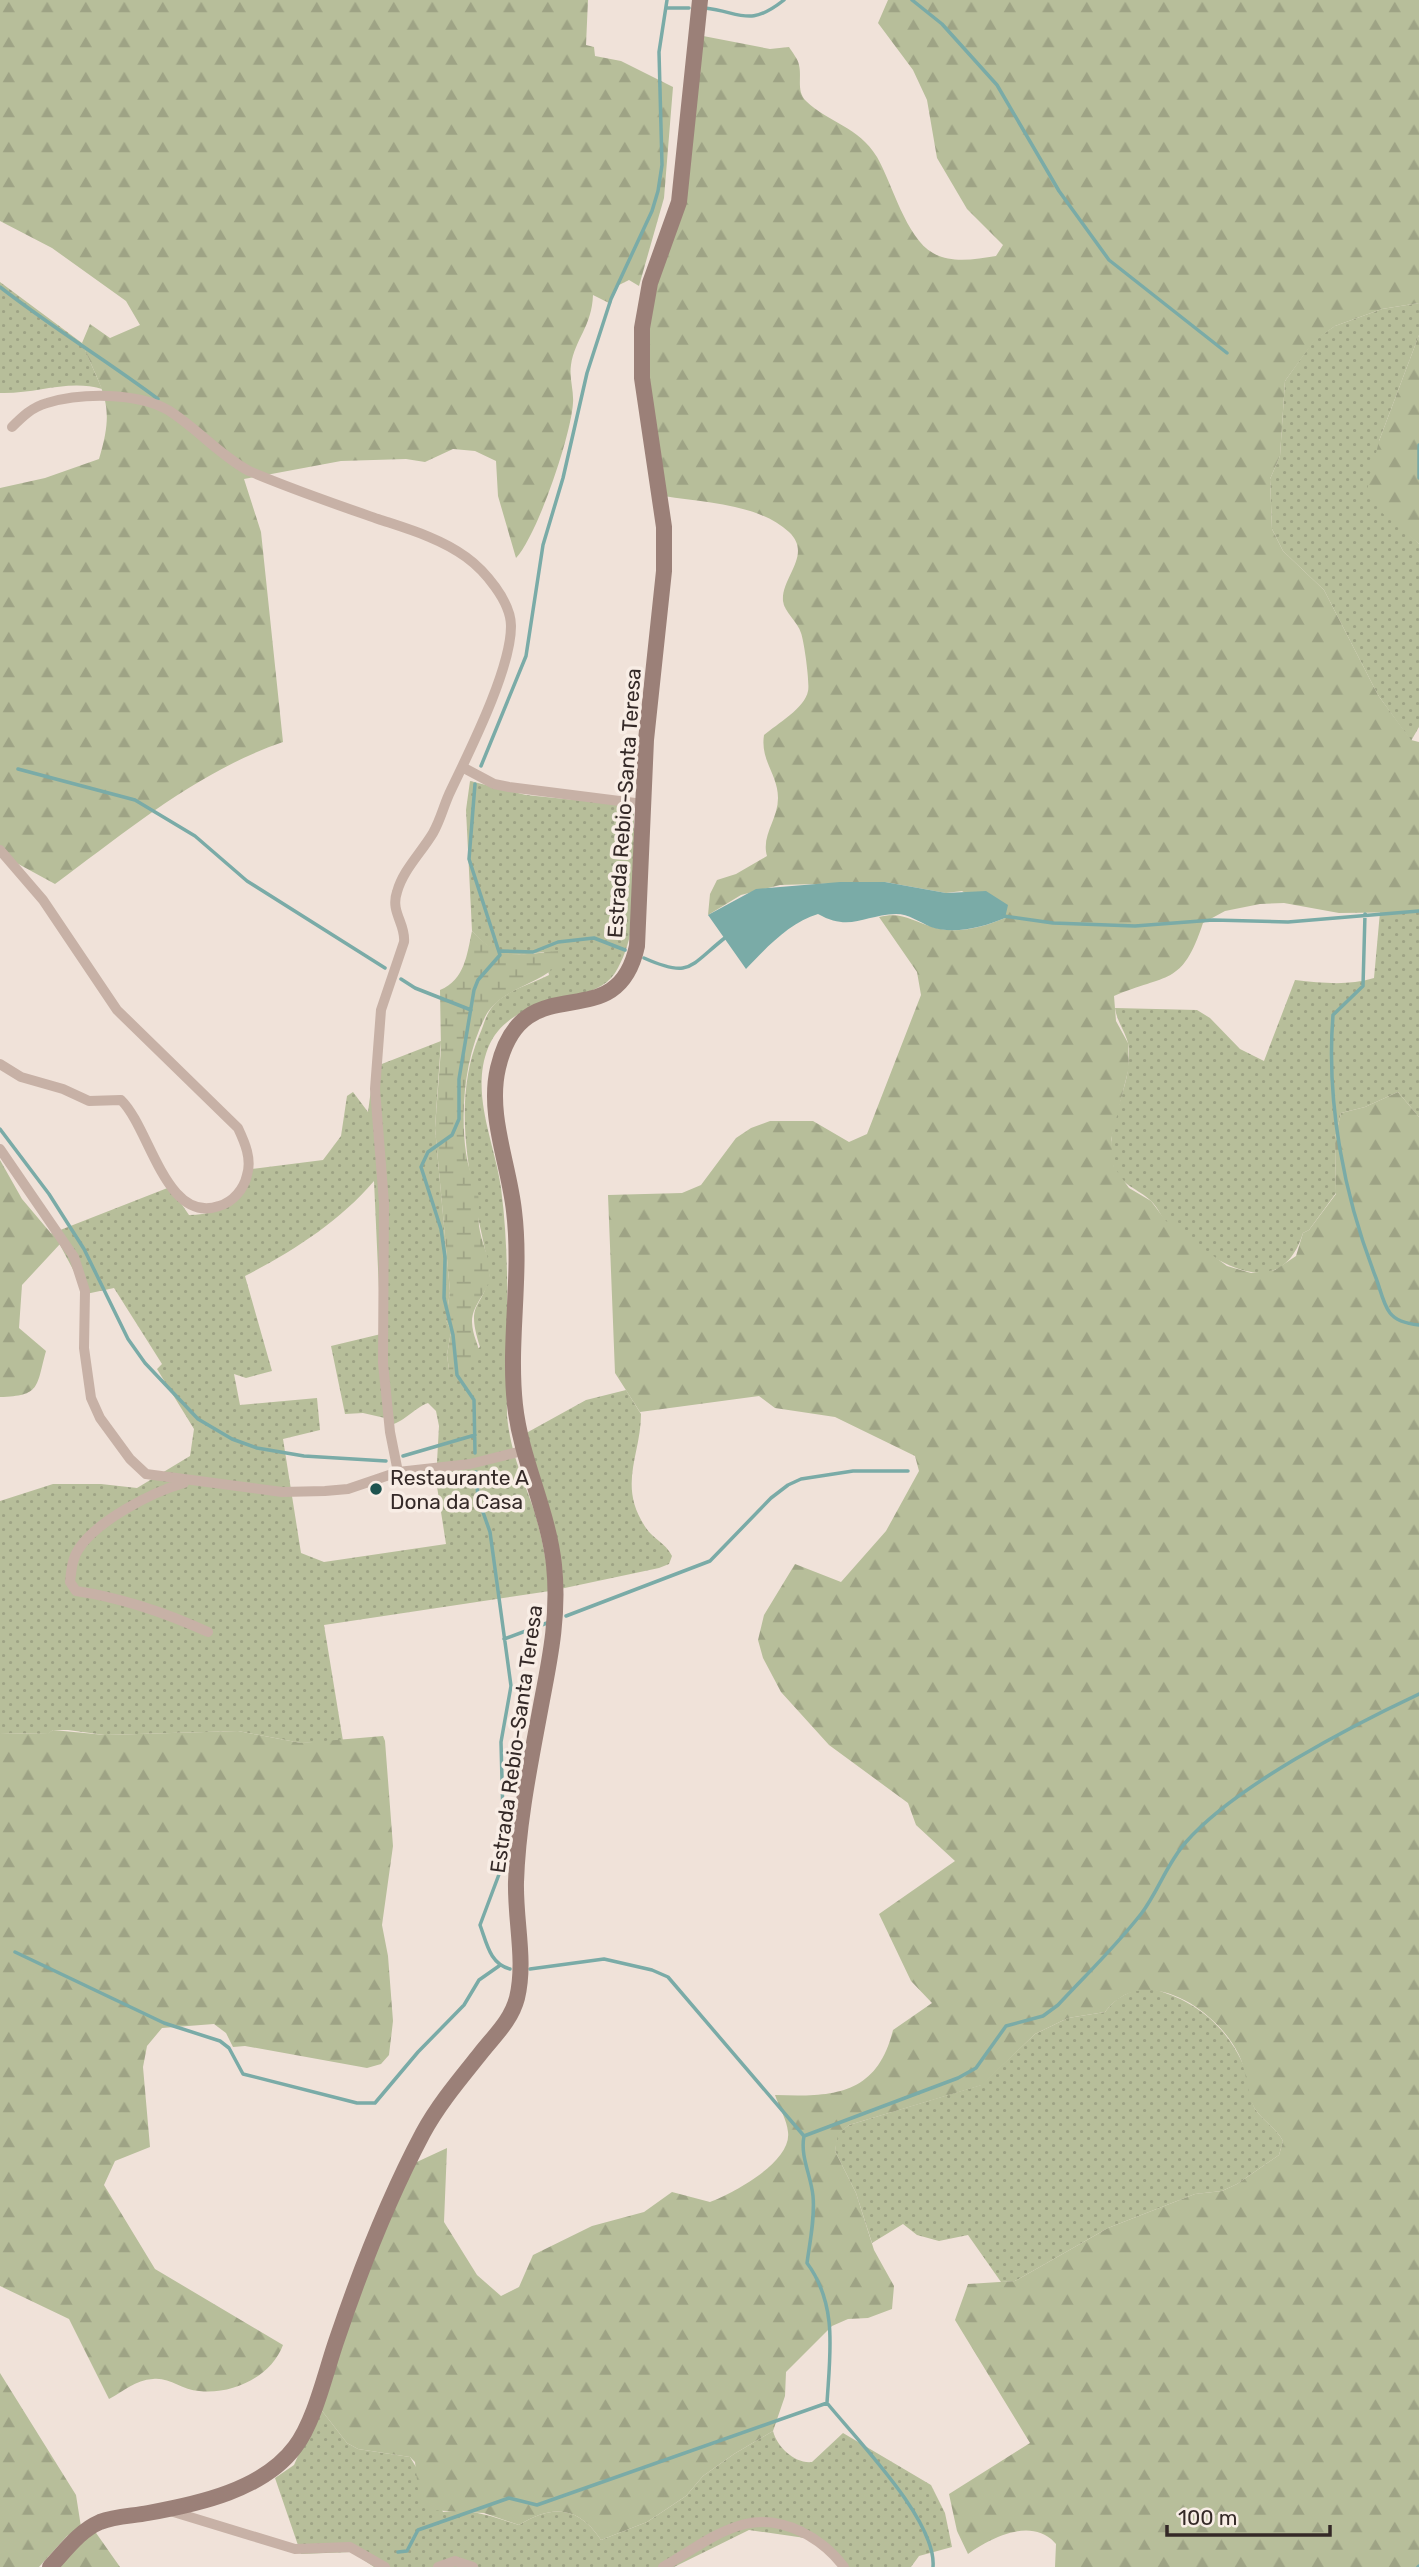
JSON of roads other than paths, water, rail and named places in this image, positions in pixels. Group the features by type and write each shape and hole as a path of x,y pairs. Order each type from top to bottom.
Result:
{"street":[{"name":"Estrada Rebio-Santa Teresa","path":"50,2567 70,2544 100,2522 164,2510 242,2487 268,2473 298,2444 374,2239 424,2130 450,2092 511,2017 520,1973 516,1882 521,1835 556,1626 554,1560 546,1522 523,1451 515,1403 515,1220 511,1179 494,1106 498,1065 512,1032 524,1019 542,1007 612,993 626,976 637,946 646,740 664,560 656,464 642,378 642,328 650,283 680,202 700,0"},
{"path":"12,427 26,413 45,404 70,398 149,402 176,416 227,459 249,471 408,529 466,556 494,588 511,626 488,708 464,768 434,831 400,882 394,905 404,942 378,1024 375,1089 384,1203 383,1363 390,1432 398,1472"},
{"path":"464,768 494,783 509,787 643,804"},
{"path":"0,850 43,900 117,1010 238,1128 248,1154 244,1185 235,1197 217,1207 206,1209 184,1202 170,1187 140,1125 121,1100 89,1101 63,1089 21,1077 0,1064"},
{"path":"0,1149 66,1245 81,1274 85,1291 86,1375 100,1418 139,1469 158,1477 190,1481 282,1492 325,1492 348,1489 398,1472 470,1464 523,1451"},
{"path":"190,1481 148,1495 86,1539 75,1556 70,1582 76,1591 106,1594 150,1607 208,1632"},
{"path":"164,2510 295,2549 350,2547 385,2567"},
{"path":"663,2567 735,2527 762,2523 798,2530 818,2540 844,2567"},
{"path":"438,2567 455,2561 473,2567"}],"water":[{"path":"840,882 885,882 946,893 986,891 1008,905 1005,918 959,930 931,927 901,914 839,922 818,914 788,930 746,969 708,915 756,889"}],"waterway":[{"path":"481,766 526,656 543,545 563,478 587,373 611,299 652,211 658,191 662,165 659,52 667,0"},
{"path":"705,8 753,16 772,9 784,0"},
{"path":"912,0 942,24 997,85 1059,191 1109,260 1227,353"},
{"path":"666,8 689,8"},
{"path":"0,287 158,399"},
{"path":"1419,445 1419,478"},
{"path":"18,769 135,800 195,836 247,881 385,968"},
{"path":"475,784 469,859 500,955 478,980 474,990 459,1079 459,1119 452,1135 428,1152 421,1167 441,1229 445,1257 444,1298 453,1335 457,1375 474,1400 475,1453"},
{"path":"1003,916 1053,923 1135,926 1213,920 1288,922 1419,911"},
{"path":"1365,914 1363,986 1333,1015 1332,1082 1335,1115 1346,1182 1384,1301 1396,1319 1419,1325"},
{"path":"644,958 671,968 689,966 726,937"},
{"path":"500,951 533,952 558,942 594,938 625,950"},
{"path":"401,979 415,988 471,1010"},
{"path":"0,1129 49,1194 84,1249 128,1339 145,1363 198,1419 232,1439 257,1448 304,1456 386,1461"},
{"path":"403,1456 475,1435"},
{"path":"566,1616 710,1561 771,1498 801,1479 853,1471 908,1471"},
{"path":"476,1472 478,1498 490,1532 511,1686 501,1742 503,1817 510,1845 480,1925 494,1958 510,1969"},
{"path":"504,1639 547,1623"},
{"path":"804,2136 958,2078 976,2068 1006,2026 1043,2016 1058,2005 1101,1960 1141,1914 1179,1850 1207,1821 1295,1759 1419,1694"},
{"path":"15,1952 164,2023 220,2041 229,2048 243,2074 357,2103 375,2103 418,2052 464,2005 479,1980 499,1966"},
{"path":"530,1969 604,1959 652,1970 668,1977 804,2136 803,2151 813,2204 807,2263 824,2296 830,2330 827,2403 875,2459 909,2505 931,2548 933,2567"},
{"path":"398,2552 407,2551 418,2530 509,2498 537,2505 827,2403"}],"place":[{"name":"Restaurante A Dona da Casa","path":"376,1489"}]}
